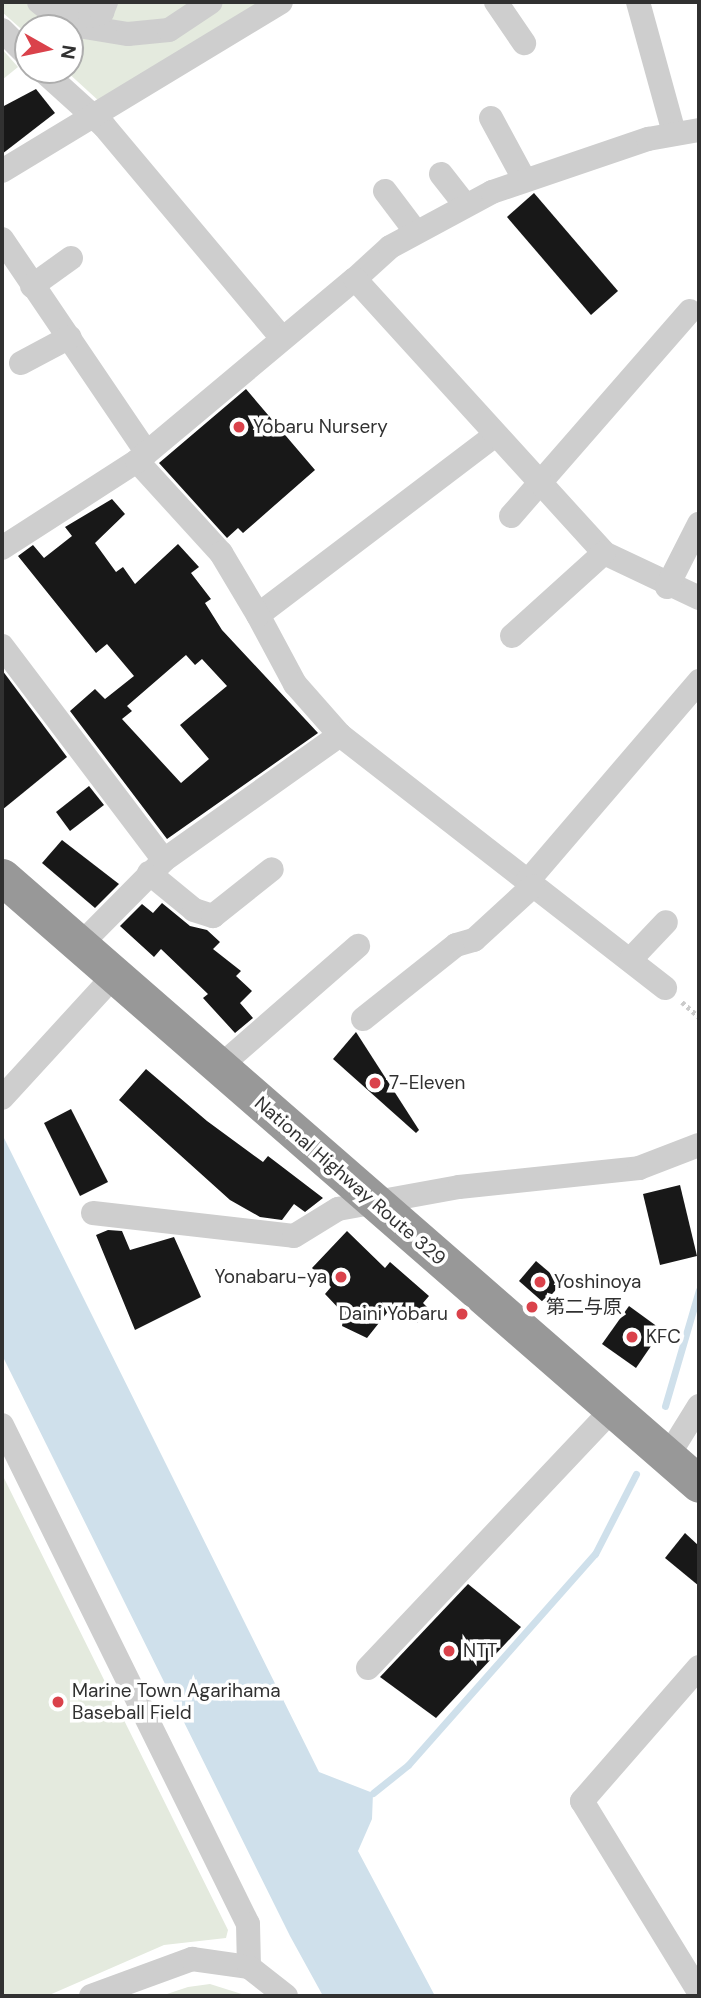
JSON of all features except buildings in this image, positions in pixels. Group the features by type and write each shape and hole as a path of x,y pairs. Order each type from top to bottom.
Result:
{"highway":[{"name":"National Highway Route 329","path":"2,877 112,978 699,1484"}],"street":[{"path":"40,3 90,16 102,12 106,2"},
{"path":"40,3 66,24 90,31 169,30 211,2"},
{"path":"2,171 281,2"},
{"path":"495,2 524,43"},
{"path":"638,2 674,133"},
{"path":"169,30 188,60"},
{"path":"57,84 92,116 282,338"},
{"path":"491,118 524,179"},
{"path":"2,548 142,457 282,338 416,232 465,205 524,179 674,133 699,130"},
{"path":"441,174 465,205"},
{"path":"385,191 416,232"},
{"path":"2,239 69,337 142,457 221,553 295,684 340,735 666,988"},
{"path":"32,286 71,258"},
{"path":"355,279 387,307 494,436 604,553 667,587 699,598"},
{"path":"511,516 541,487 690,311"},
{"path":"21,363 69,337"},
{"path":"258,615 494,436"},
{"path":"667,587 699,524"},
{"path":"512,636 604,553"},
{"path":"2,646 157,866 194,910 213,916 272,869"},
{"path":"363,1019 456,945 474,940 530,884 699,681"},
{"path":"78,947 157,866 340,735"},
{"path":"630,960 666,922"},
{"path":"218,1068 358,946"},
{"path":"8,1091 112,978"},
{"path":"93,1213 294,1236 338,1209 639,1168 699,1145"},
{"path":"668,1456 699,1406"},
{"path":"368,1668 613,1409"},
{"path":"2,1425 248,1924 249,1967"},
{"path":"699,1667 582,1801 699,1992"},
{"path":"91,1996 192,1959 249,1967 286,1996"}],"shaded area":[{"path":"2,2 264,2 100,102 80,84 84,84 84,14 14,14 14,23 2,12"},
{"path":"2,49 14,62 14,70 2,80"},
{"name":"Marine Town Agarihama Baseball Field","path":"2,1474 228,1930 226,1938 164,1945 47,1996 2,1996"},
{"path":"210,1984 248,1996 161,1996 188,1987"}],"water":[{"path":"2,1134 319,1772 373,1793 372,1819 358,1851 435,1996 323,1996 290,1936 2,1355"}],"waterway":[{"path":"665,1406 699,1290"},
{"path":"373,1793 408,1765 595,1554 636,1474"}],"place":[{"name":"Yobaru Nursery","path":"239,427"},
{"name":"7-Eleven","path":"375,1083"},
{"name":"Yonabaru-ya","path":"341,1277"},
{"name":"Yoshinoya","path":"540,1282"},
{"name":"第二与原","path":"532,1307"},
{"name":"Daini Yobaru","path":"462,1314"},
{"name":"KFC","path":"632,1337"},
{"name":"NTT","path":"449,1651"},
{"name":"Marine Town Agarihama Baseball Field","path":"58,1702"}]}
